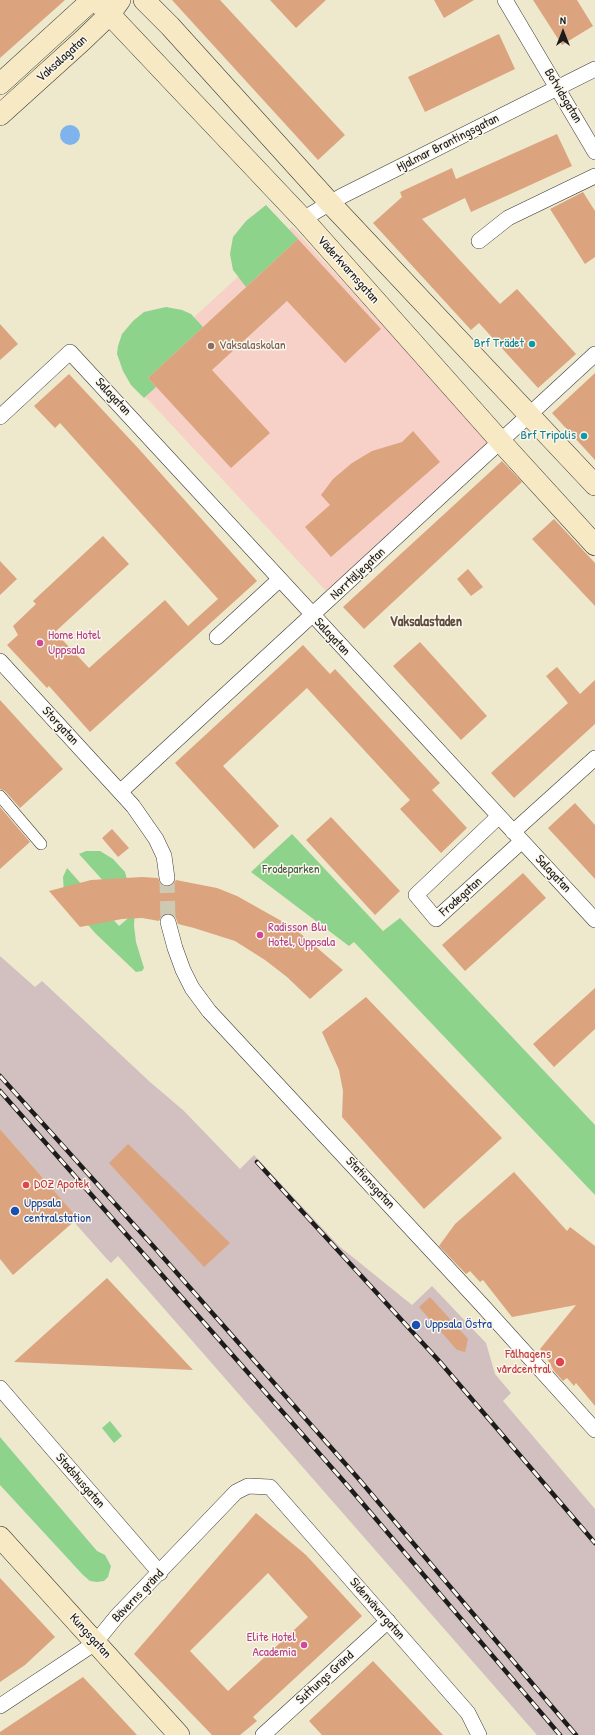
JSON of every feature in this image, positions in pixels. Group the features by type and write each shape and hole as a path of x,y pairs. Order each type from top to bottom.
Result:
{"main road":[{"name":"Vaksalagatan","path":"0,84 92,0"},
{"path":"144,0 170,26 330,203 595,485"},
{"name":"Vaksalagatan","path":"0,115 109,5"},
{"name":"Väderkvarnsgatan","path":"109,5 303,218 500,442 595,544"},
{"name":"Kungsgatan","path":"0,1537 179,1735"}],"street":[{"name":"Botvidsgatan","path":"505,0 595,152"},
{"name":"Hjalmar Brantingsgatan","path":"303,218 595,69"},
{"path":"479,240 508,218 595,176"},
{"name":"Salagatan","path":"0,417 70,352 280,579 312,616 595,920"},
{"name":"Norrtäljegatan","path":"120,792 595,354"},
{"path":"217,637 280,579"},
{"name":"Storgatan","path":"0,661 120,792"},
{"name":"Frodegatan","path":"498,817 416,895 436,919 595,758"},
{"path":"120,792 133,806 156,839 164,856 167,878"},
{"path":"0,796 41,844"},
{"name":"Stationsgatan","path":"168,922 183,970 192,988 209,1011 482,1305 595,1430"},
{"name":"Stadshusgatan","path":"0,1388 160,1573"},
{"name":"Bäverns gränd","path":"0,1706 95,1643 117,1616 160,1573 236,1492 248,1486 270,1487"},
{"name":"Sidenvävargatan","path":"270,1487 468,1713 479,1735"},
{"name":"Suttungs Gränd","path":"263,1735 388,1622"}],"shaded area":[{"path":"292,227 490,441 326,591 128,378"},
{"path":"0,956 35,987 42,981 150,1082 183,1110 240,1169 254,1155 339,1246 412,1305 432,1286 486,1343 495,1374 511,1393 503,1401 595,1509 595,1735 537,1735 118,1256 111,1263 74,1222 78,1218 0,1129"}],"green space":[{"path":"266,205 298,239 246,287 233,270 230,254 233,237 246,221"},
{"path":"166,307 182,310 191,314 203,327 148,378 156,387 144,398 131,385 123,371 117,354 118,346 122,334 133,321 144,312"},
{"name":"Frodeparken","path":"292,834 383,931 400,918 595,1125 595,1195 354,942 349,946 251,872"},
{"path":"86,851 100,851 113,859 125,872 135,908 134,926 136,942 144,968 142,971 136,972 96,934 67,901 64,894 63,877 67,868 119,926 133,914 79,854"},
{"path":"110,1421 122,1436 114,1443 102,1428"},
{"path":"0,1437 97,1551 105,1555 111,1566 108,1577 104,1581 90,1581 83,1575 0,1485"}],"water":[{"path":"66,125 74,125 80,131 80,139 74,145 66,145 60,139 60,131"}],"building":[{"path":"0,0 65,0 0,58"},
{"path":"172,0 220,0 345,135 318,160"},
{"path":"270,0 326,0 296,28"},
{"path":"434,0 474,0 444,18"},
{"path":"533,0 577,0 593,26 562,45"},
{"path":"499,34 515,69 425,112 408,77"},
{"path":"557,134 572,166 471,212 465,198 422,219 500,304 517,289 576,354 538,388 479,323 471,330 373,223 402,197 400,192 452,168 456,179"},
{"path":"583,192 595,211 595,257 585,264 550,209"},
{"name":"Vaksalaskolan","path":"298,239 381,329 345,363 287,301 212,370 270,433 231,468 148,378"},
{"path":"0,324 18,344 0,360"},
{"name":"Brf Tripolis","path":"595,373 595,460 552,413"},
{"path":"69,374 138,448 257,581 90,732 49,686 47,688 7,645 18,635 13,626 36,604 33,601 103,536 129,564 55,632 89,668 165,600 188,626 218,599 60,423 55,428 34,406"},
{"path":"413,431 440,462 331,557 305,527 330,505 321,495 333,479 352,463 372,451 402,442"},
{"path":"502,461 522,482 364,629 343,607"},
{"path":"554,519 595,563 595,606 532,539"},
{"path":"0,561 17,579 0,595"},
{"path":"468,569 483,587 471,596 457,579"},
{"path":"420,642 487,716 461,740 393,666"},
{"path":"303,645 330,674 335,669 440,783 432,790 467,828 441,853 400,809 410,800 307,688 223,766 279,826 254,849 175,763"},
{"path":"557,667 580,694 595,680 595,724 514,798 491,773 568,703 546,676"},
{"path":"0,700 63,769 20,808 5,791 0,789"},
{"path":"575,803 595,825 595,879 548,828"},
{"path":"0,807 30,842 0,869"},
{"path":"331,817 400,891 375,915 306,840"},
{"path":"112,829 129,848 118,857 102,838"},
{"path":"523,873 546,898 465,971 442,945"},
{"name":"Radisson Blu Hotel, Uppsala","path":"142,877 158,878 160,883 164,886 172,885 176,880 217,888 237,896 294,928 343,970 310,999 287,977 265,960 235,941 178,924 175,916 171,913 162,915 159,921 142,918 122,919 80,927 49,891 91,880"},
{"path":"595,988 595,1029 554,1067 533,1044"},
{"path":"366,997 502,1138 424,1209 342,1117 343,1091 339,1070 322,1032"},
{"name":"Uppsala centralstation","path":"0,1129 78,1218 13,1275 0,1259"},
{"path":"128,1144 230,1243 204,1267 109,1163"},
{"path":"514,1172 567,1231 570,1227 595,1246 595,1406 576,1383 574,1386 567,1378 563,1381 554,1371 540,1349 576,1305 512,1317 483,1280 480,1282 470,1271 466,1274 439,1246 455,1224"},
{"path":"107,1278 193,1370 14,1362"},
{"name":"Uppsala Östra","path":"430,1297 468,1339 465,1352 457,1350 419,1307"},
{"path":"256,1513 306,1555 362,1616 253,1717 257,1721 240,1735 212,1735 134,1654","holes":["268,1573 308,1617 228,1691 190,1651"]},
{"path":"0,1578 55,1637 25,1665 0,1682"},
{"path":"373,1661 443,1735 322,1735 309,1721"},
{"path":"83,1677 137,1735 0,1735 0,1732"}],"tunnel":[{"path":"167,878 168,922"}],"railway":[{"path":"0,1076 154,1247 357,1477 576,1735"},
{"path":"0,1091 347,1485 560,1735"},
{"path":"257,1162 440,1362 595,1543"}],"place":[{"name":"Brf Trädet","path":"532,344"},
{"name":"Vaksalaskolan","path":"211,346"},
{"name":"Brf Tripolis","path":"584,436"},
{"name":"Home Hotel Uppsala","path":"40,643"},
{"name":"Radisson Blu Hotel, Uppsala","path":"260,935"},
{"name":"DOZ Apotek","path":"26,1185"},
{"name":"Uppsala centralstation","path":"15,1211"},
{"name":"Uppsala Östra","path":"416,1325"},
{"name":"Fålhagens vårdcentral","path":"560,1362"},
{"name":"Elite Hotel Academia","path":"304,1645"}],"district":[{"name":"Vaksalastaden","path":"426,622"}]}
